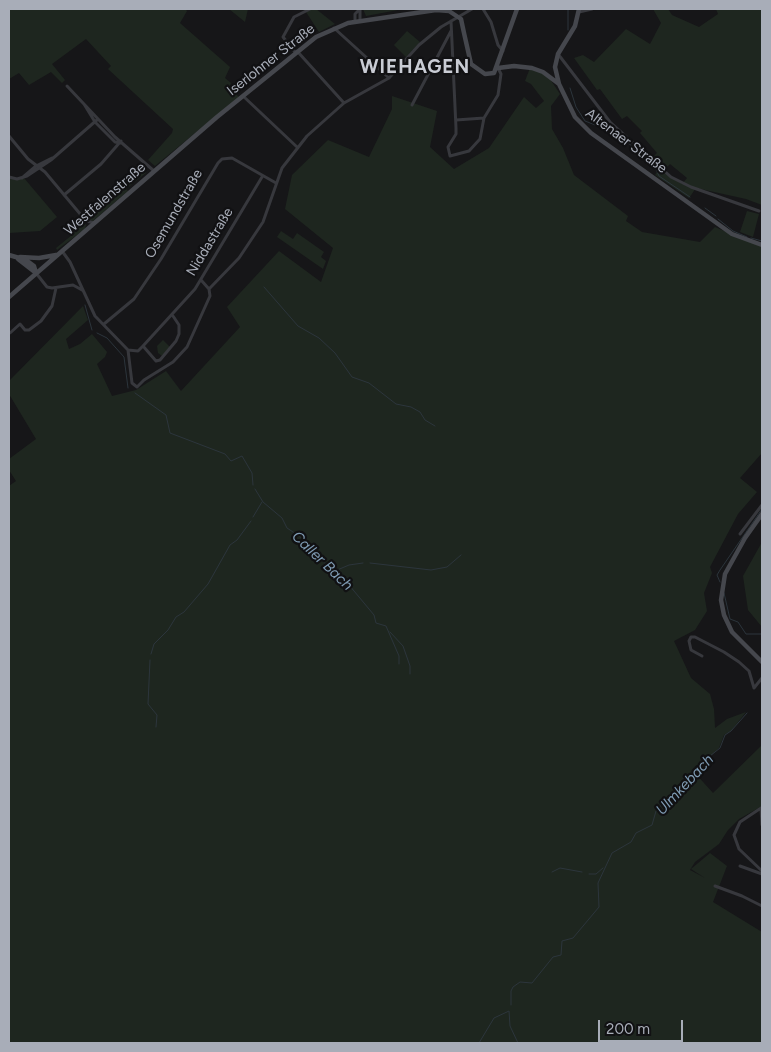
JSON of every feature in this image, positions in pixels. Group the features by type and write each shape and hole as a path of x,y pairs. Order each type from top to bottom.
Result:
{"main road":[{"path":"459,17 469,58 475,68 489,75 498,68 517,9"},
{"name":"Iserlohner Straße","path":"217,117 296,51 334,28 357,21 431,10 446,10 459,17"},
{"path":"558,54 575,26 579,10"},
{"name":"Altenaer Straße","path":"558,54 555,67 559,84 575,117 591,133 732,234 762,245"},
{"path":"498,68 514,66 532,68 542,72 559,84"},
{"name":"Westfalenstraße","path":"9,297 217,117"},
{"path":"10,255 39,258 58,255"},
{"path":"10,255 36,274"},
{"path":"20,257 34,266 36,274"},
{"path":"762,514 745,538 725,574 721,600 724,614 732,632 762,662"}],"street":[{"path":"310,9 294,17 283,37 344,103"},
{"path":"357,21 356,14 360,9"},
{"path":"209,289 239,258 264,222 271,206 276,183 282,168 297,147 344,103 389,78 420,46 452,21 472,9"},
{"path":"483,9 490,22 498,46 503,51"},
{"path":"579,10 592,9"},
{"path":"452,21 456,134 448,147 450,156 475,147 480,139 484,118 498,95 502,74 498,68"},
{"path":"334,28 389,78"},
{"path":"412,105 452,30"},
{"path":"558,54 610,122 671,177 691,187 759,211"},
{"path":"68,86 114,142 120,142 154,171"},
{"path":"243,96 297,147"},
{"path":"456,120 484,118"},
{"path":"9,177 22,178 40,168 97,121"},
{"path":"9,136 64,195 86,222 86,230"},
{"path":"64,195 79,183 120,142"},
{"path":"22,178 36,166 53,158"},
{"name":"Osemundstraße","path":"104,324 134,299 218,162 222,159 232,158 262,177 276,183"},
{"name":"Niddastraße","path":"143,346 172,316 201,280 262,177"},
{"path":"86,222 94,223"},
{"path":"62,251 70,262 95,316 128,350 132,383 135,388 173,362 187,347 210,296 209,289 201,280"},
{"path":"36,274 48,287 56,288 73,285 83,292"},
{"path":"73,285 77,278"},
{"path":"10,333 20,324 25,330 29,330 40,321 52,306 56,288"},
{"path":"128,350 138,351 143,346 156,361 160,360 176,341 179,334 179,325 172,316"},
{"path":"740,534 762,505"},
{"path":"702,656 691,650 689,641 691,638 694,637 724,652 739,662 749,671 754,688 762,678"},
{"path":"762,808 762,825"},
{"path":"762,808 740,822 734,836 739,849 762,873"},
{"path":"740,866 762,873"},
{"path":"715,886 762,906"}],"shaded area":[{"path":"9,9 185,9 187,11 180,23 230,67 225,78 231,83 229,88 239,97 155,166 148,160 172,133 173,129 108,69 111,66 86,39 52,64 65,80 62,83 51,72 29,85 19,73 9,79"},
{"path":"229,9 248,9 245,22"},
{"path":"316,9 335,24 319,32 306,12"},
{"path":"363,9 398,9 398,10 366,16"},
{"path":"653,9 668,9 672,15 699,27 718,14 716,9 762,9 762,205 746,199 696,188 689,198 655,175 660,167 682,184 687,178 670,164 666,168 654,156 657,153 640,133 642,131 627,116 622,119 600,89 597,90 574,58 583,55 594,62 626,29 650,44 661,23"},
{"path":"407,31 420,42 406,57 394,45"},
{"path":"530,68 550,79 560,94 551,106 552,129 563,148 574,175 628,216 626,221 642,232 700,242 715,227 762,247 762,453 740,478 757,492 738,514 710,567 712,573 704,593 707,611 695,630 674,641 691,678 710,694 714,709 715,728 727,719 746,712 731,731 724,735 719,748 694,772 713,793 762,745 762,806 739,819 728,830 719,844 695,862 690,870 705,878 691,869 710,853 727,866 713,902 762,932 762,1043 9,1043 9,486 16,481 9,470 9,459 36,439 9,394 9,381 83,306 88,320 66,339 69,349 80,344 92,334 107,352 105,357 97,364 112,396 136,390 166,371 181,391 240,327 227,307 279,251 321,282 333,248 285,209 292,175 328,140 369,157 392,109 392,96 437,111 430,147 454,169 489,148 524,97 536,108 544,101 531,84 525,81"},
{"path":"144,164 146,173 126,189 128,191 93,221 87,219 118,192"},
{"path":"9,177 16,180 24,178 57,217 40,231 9,233"},
{"path":"747,211 759,214 753,237 740,232"},
{"path":"82,220 86,225 85,229 57,250 56,248 72,235 68,230"},
{"path":"281,231 293,239 297,233 324,252 321,257 326,261 323,269 277,237"},
{"path":"163,340 170,347 162,356 158,353 157,346"},
{"path":"762,542 762,627 748,610 743,576"}],"waterway":[{"path":"568,9 568,30"},
{"path":"570,88 576,107 585,121 621,135 637,152"},
{"path":"641,154 654,165 659,176 690,197"},
{"path":"705,208 716,216"},
{"path":"718,219 733,231 747,237"},
{"path":"751,238 762,241"},
{"path":"264,287 298,326 319,338 335,353 352,377 369,383 396,404 411,407 420,412 425,420 435,426"},
{"name":"Caller Bach","path":"85,305 92,330"},
{"name":"Caller Bach","path":"97,333 107,338 124,357 128,388"},
{"name":"Caller Bach","path":"135,393 166,415 170,433 225,454 231,461 242,456 252,473 253,485"},
{"name":"Caller Bach","path":"255,489 263,502 282,518 287,528 302,538 307,547 316,552 318,557 349,585 374,615 376,623 386,626 399,656 399,664"},
{"path":"253,517 262,502"},
{"path":"720,582 717,575 762,509"},
{"path":"151,654 154,644 168,630 176,617 184,612 208,584 230,545 237,540 251,521"},
{"path":"370,563 431,570 447,567 461,555"},
{"path":"335,571 349,565 363,563"},
{"path":"724,593 730,619 738,622 746,634 762,634"},
{"name":"Caller Bach","path":"390,632 403,646 410,666 410,674"},
{"path":"150,660 148,704 157,715 156,727"},
{"name":"Ulmkebach","path":"511,1005 511,991 513,987 520,982 532,983 553,957 561,955 562,941 573,938 599,907 598,883 612,853 631,842 636,833 652,825 656,811 700,764 720,748 725,735 747,713"},
{"path":"552,872 560,868 582,872"},
{"path":"589,874 596,874 603,868"},
{"name":"Ulmkebach","path":"479,1043 494,1018 509,1011 510,1026 518,1043"}],"district":[{"name":"WIEHAGEN","path":"415,67"}]}
